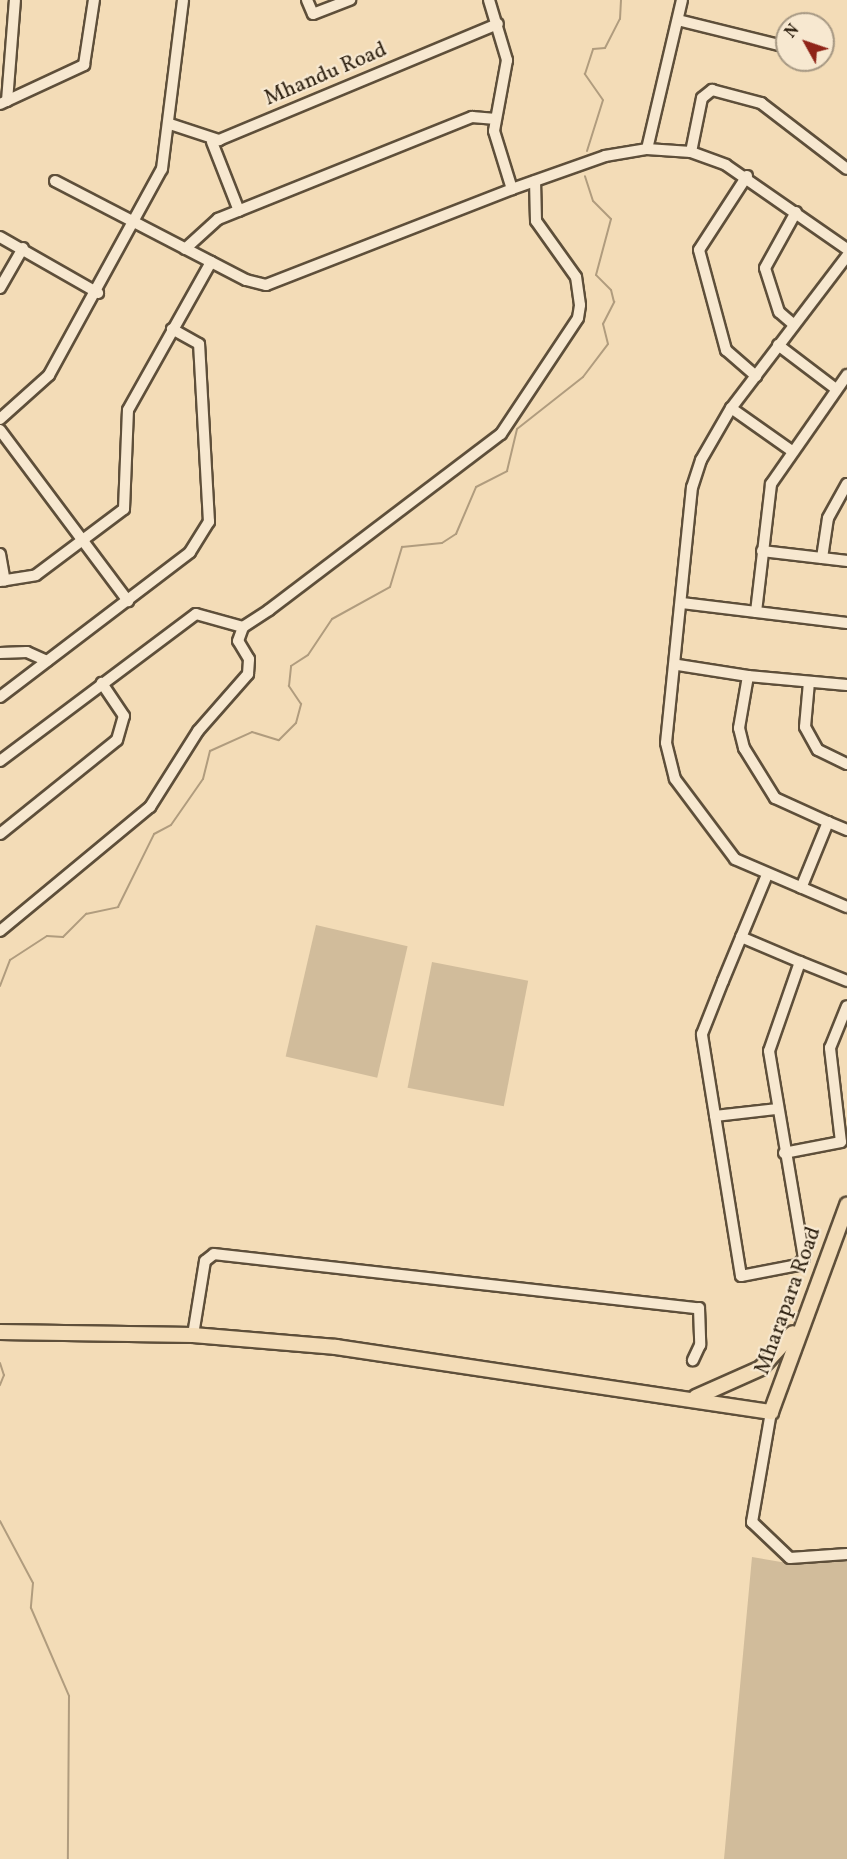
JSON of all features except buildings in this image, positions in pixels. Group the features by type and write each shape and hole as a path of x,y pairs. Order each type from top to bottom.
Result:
{"main road":[{"name":"Mharapara Road","path":"771,1412 803,1316 847,1205"},
{"path":"696,1397 762,1368 803,1316"},
{"path":"0,1332 193,1335 336,1347 696,1397 771,1412"}],"street":[{"path":"4,103 15,0"},
{"path":"4,103 84,65 94,0"},
{"path":"0,419 49,375 136,225 162,170 170,124 183,0"},
{"path":"307,0 313,14 350,0"},
{"path":"647,148 682,0"},
{"path":"491,1 507,60 493,119 512,189"},
{"path":"678,20 775,44"},
{"name":"Mhandu Road","path":"212,142 498,24"},
{"path":"691,152 702,98 712,90 760,103 847,170"},
{"path":"185,249 208,226 238,211 472,117 493,119"},
{"path":"170,124 202,132 212,142 238,211"},
{"path":"55,182 185,249 266,285 512,189 605,156 647,148 691,152 747,176 847,249"},
{"path":"747,176 699,250 726,350 756,376"},
{"path":"0,931 150,807 198,731 248,674 249,659 238,641 243,627 480,454 514,416 578,318 576,277 536,221 535,181"},
{"path":"794,324 779,312 765,268 796,212"},
{"path":"0,237 98,293"},
{"path":"0,288 22,248"},
{"path":"847,256 731,408 711,438 692,487 678,665 666,744 675,779 721,845 735,859 767,875 847,907"},
{"path":"0,554 2,581 36,575 128,501 128,411 211,261"},
{"path":"0,697 190,552 209,522 199,344 172,328"},
{"path":"778,345 836,389"},
{"path":"756,612 771,484 847,375"},
{"path":"731,408 792,452"},
{"path":"0,430 128,601"},
{"path":"822,558 828,518 847,484"},
{"path":"762,551 847,561"},
{"path":"682,603 847,623"},
{"path":"0,761 196,614 243,627"},
{"path":"0,653 27,652 47,661"},
{"path":"678,665 748,676 847,684"},
{"path":"748,676 739,728 744,748 775,798 847,830"},
{"path":"809,682 805,727 818,750 847,764"},
{"path":"0,834 117,740 124,716 102,683"},
{"path":"801,888 828,822"},
{"path":"767,875 702,1034 741,1276 798,1265 804,1258 776,1109 769,1041 800,962"},
{"path":"741,938 847,981"},
{"path":"784,1153 841,1142 830,1048 847,1006"},
{"path":"715,1116 776,1109"},
{"path":"193,1335 205,1261 214,1254 699,1308 700,1345 693,1360"},
{"path":"771,1412 752,1522 790,1558 847,1554"}],"shaded area":[{"path":"316,925 408,946 377,1078 286,1057"},
{"path":"432,962 528,981 504,1106 408,1088"},
{"path":"752,1557 781,1562 847,1557 847,1859 724,1859"}],"waterway":[{"path":"587,151 603,100 585,74 593,49 605,48 620,19 621,0"},
{"path":"0,986 10,960 47,936 63,937 86,914 118,907 154,834 171,825 203,779 210,751 252,732 279,740 296,723 301,704 289,686 291,666 308,655 332,619 390,587 402,547 442,543 456,534 476,487 507,471 517,429 583,377 608,344 603,324 614,302 611,290 596,275 611,219 593,201 585,176"},
{"path":"0,1363 4,1375 0,1385"},
{"path":"0,1521 33,1583 31,1608 69,1696 68,1859"}]}
